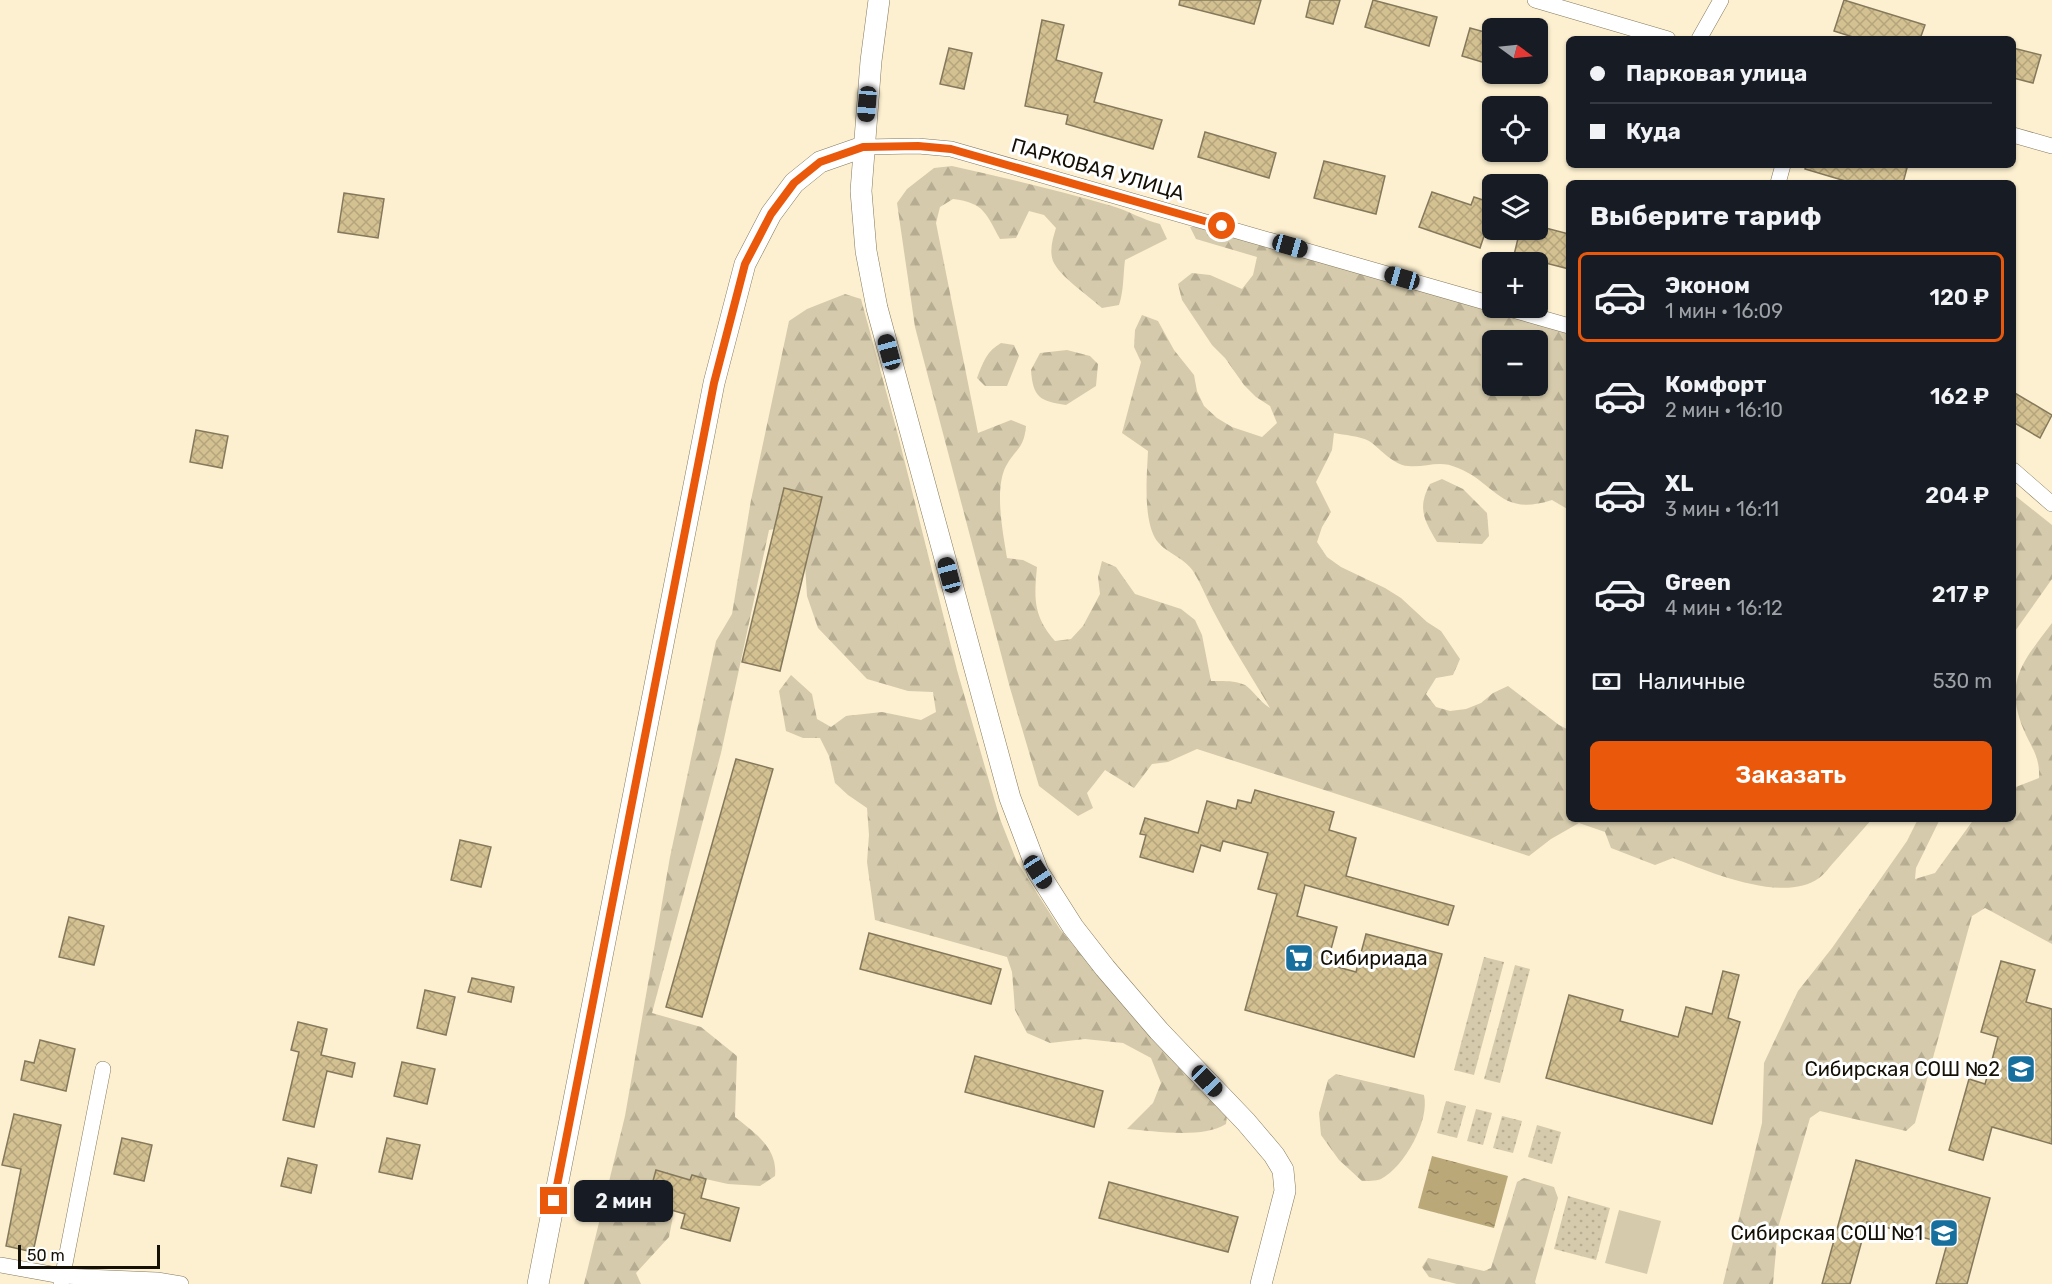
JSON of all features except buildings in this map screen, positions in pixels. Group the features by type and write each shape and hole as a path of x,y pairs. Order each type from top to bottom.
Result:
{"street":[{"path":"879,0 863,147 861,191 866,251 877,308 1010,798 1038,872 1073,927 1159,1031 1246,1122 1274,1155 1283,1170 1285,1191 1261,1284"},
{"path":"1535,0 1658,36"},
{"path":"1701,36 1721,0"},
{"path":"2016,136 2052,146"},
{"name":"ПАРКОВАЯ УЛИЦА","path":"863,147 918,146 951,149 1482,301"},
{"path":"538,1284 714,383 745,264 771,214 794,183 820,162 863,147"},
{"path":"1541,318 1566,325"},
{"path":"2016,473 2052,504"},
{"path":"62,1280 103,1069"},
{"path":"0,1265 62,1280 157,1280 181,1284"}],"green space":[{"path":"952,166 1124,210 1160,224 1167,239 1125,260 1119,305 1102,308 1056,267 1051,253 1056,228 1044,215 1029,211 1016,238 1000,239 983,211 972,203 953,199 940,207 936,223 978,433 1011,420 1026,426 1021,444 1002,476 1000,499 1002,524 1007,558 1023,560 1037,567 1035,588 1039,615 1055,641 1071,639 1083,626 1100,594 1098,577 1102,561 1116,567 1135,594 1181,609 1195,620 1202,635 1211,681 1241,683 1270,708 1222,628 1193,571 1155,538 1147,507 1148,451 1122,433 1141,362 1134,347 1135,330 1142,315 1158,321 1174,350 1194,375 1197,391 1204,406 1217,418 1232,427 1262,437 1277,423 1270,406 1244,385 1225,358 1212,345 1182,300 1178,284 1192,273 1210,275 1242,289 1253,275 1257,257 1196,239 1190,227 1213,227 1482,306 1482,318 1522,318 1566,331 1566,508 1552,500 1535,504 1510,502 1471,475 1451,465 1403,465 1392,460 1369,441 1334,433 1332,450 1316,482 1331,512 1322,527 1317,542 1327,557 1341,567 1401,598 1427,622 1441,631 1460,659 1453,675 1436,678 1426,694 1436,707 1450,711 1466,709 1481,703 1493,693 1508,686 1566,728 1566,822 1869,822 1819,878 1804,885 1787,888 1767,887 1706,871 1673,858 1655,865 1611,848 1605,832 1579,823 1551,839 1529,856 1197,749 1168,762 1152,764 1134,788 1105,770 1087,793 1093,808 1078,816 1039,786 1010,688 915,327 897,203 907,189 934,168"},
{"path":"845,294 861,299 957,670 1000,819 1017,862 1060,929 1106,985 1227,1116 1226,1124 1216,1129 1192,1133 1127,1129 1153,1103 1161,1083 1151,1058 1123,1043 1085,1039 1050,1043 1027,1033 1015,1010 1012,972 1007,957 875,920 867,862 869,835 867,808 835,783 829,756 820,738 803,738 786,731 779,691 791,675 812,694 817,719 831,727 846,716 882,712 921,720 936,712 933,692 908,691 867,679 818,628 807,596 804,549 785,527 769,530 721,753 652,1013 701,1027 737,1056 735,1117 757,1135 769,1149 775,1166 775,1176 760,1186 728,1184 692,1176 690,1180 656,1170 647,1203 674,1211 669,1237 636,1273 641,1284 584,1284 625,1116 670,857 716,641 732,614 751,500 789,321 807,309"},
{"path":"1001,343 1014,345 1019,356 1007,386 985,386 977,378 981,367 992,350"},
{"path":"1067,350 1090,356 1098,364 1096,386 1066,405 1044,400 1036,392 1031,370 1040,353"},
{"path":"1442,479 1463,489 1487,513 1489,536 1482,544 1437,542 1426,520 1423,507 1430,484"},
{"path":"2016,496 2052,525 2052,579 2016,630"},
{"path":"2052,623 2052,944 1985,908 1972,916 1915,1123 1906,1131 1820,1111 1810,1118 1778,1228 1773,1284 1723,1284 1762,1123 1764,1063 1798,991 1832,948 1907,841 1916,822 1939,822 1916,868 1915,879 1935,873 1972,822 2016,822 2016,787 2039,778 2039,766 2019,717 2016,701 2019,674 2032,650"},
{"path":"1484,957 1504,962 1474,1075 1454,1070"},
{"path":"1515,965 1530,969 1500,1083 1484,1079"},
{"path":"1336,1074 1424,1095 1423,1117 1413,1142 1398,1164 1381,1179 1362,1181 1339,1160 1321,1135 1319,1113 1328,1080"},
{"path":"1446,1101 1466,1106 1457,1138 1437,1133"},
{"path":"1476,1109 1492,1113 1483,1145 1467,1141"},
{"path":"1502,1116 1522,1121 1513,1153 1493,1148"},
{"path":"1537,1125 1561,1132 1552,1164 1528,1157"},
{"path":"1524,1178 1554,1187 1558,1198 1536,1284 1457,1284 1429,1277 1422,1267 1428,1258 1484,1271 1491,1268 1517,1182"},
{"path":"1568,1196 1610,1208 1596,1260 1554,1249"},
{"path":"1619,1210 1661,1221 1647,1274 1605,1263"}],"water":[{"path":"1432,1156 1508,1176 1494,1228 1418,1208"}],"place":[{"name":"Сибириада","path":"1299,958"},
{"name":"Сибирская СОШ №2","path":"2021,1069"},
{"name":"Сибирская СОШ №1","path":"1944,1233"}],"route":[{"path":"554,1201 714,383 729,318 745,264 771,214 794,183 820,162 863,147 918,146 951,149 1222,226"}]}
